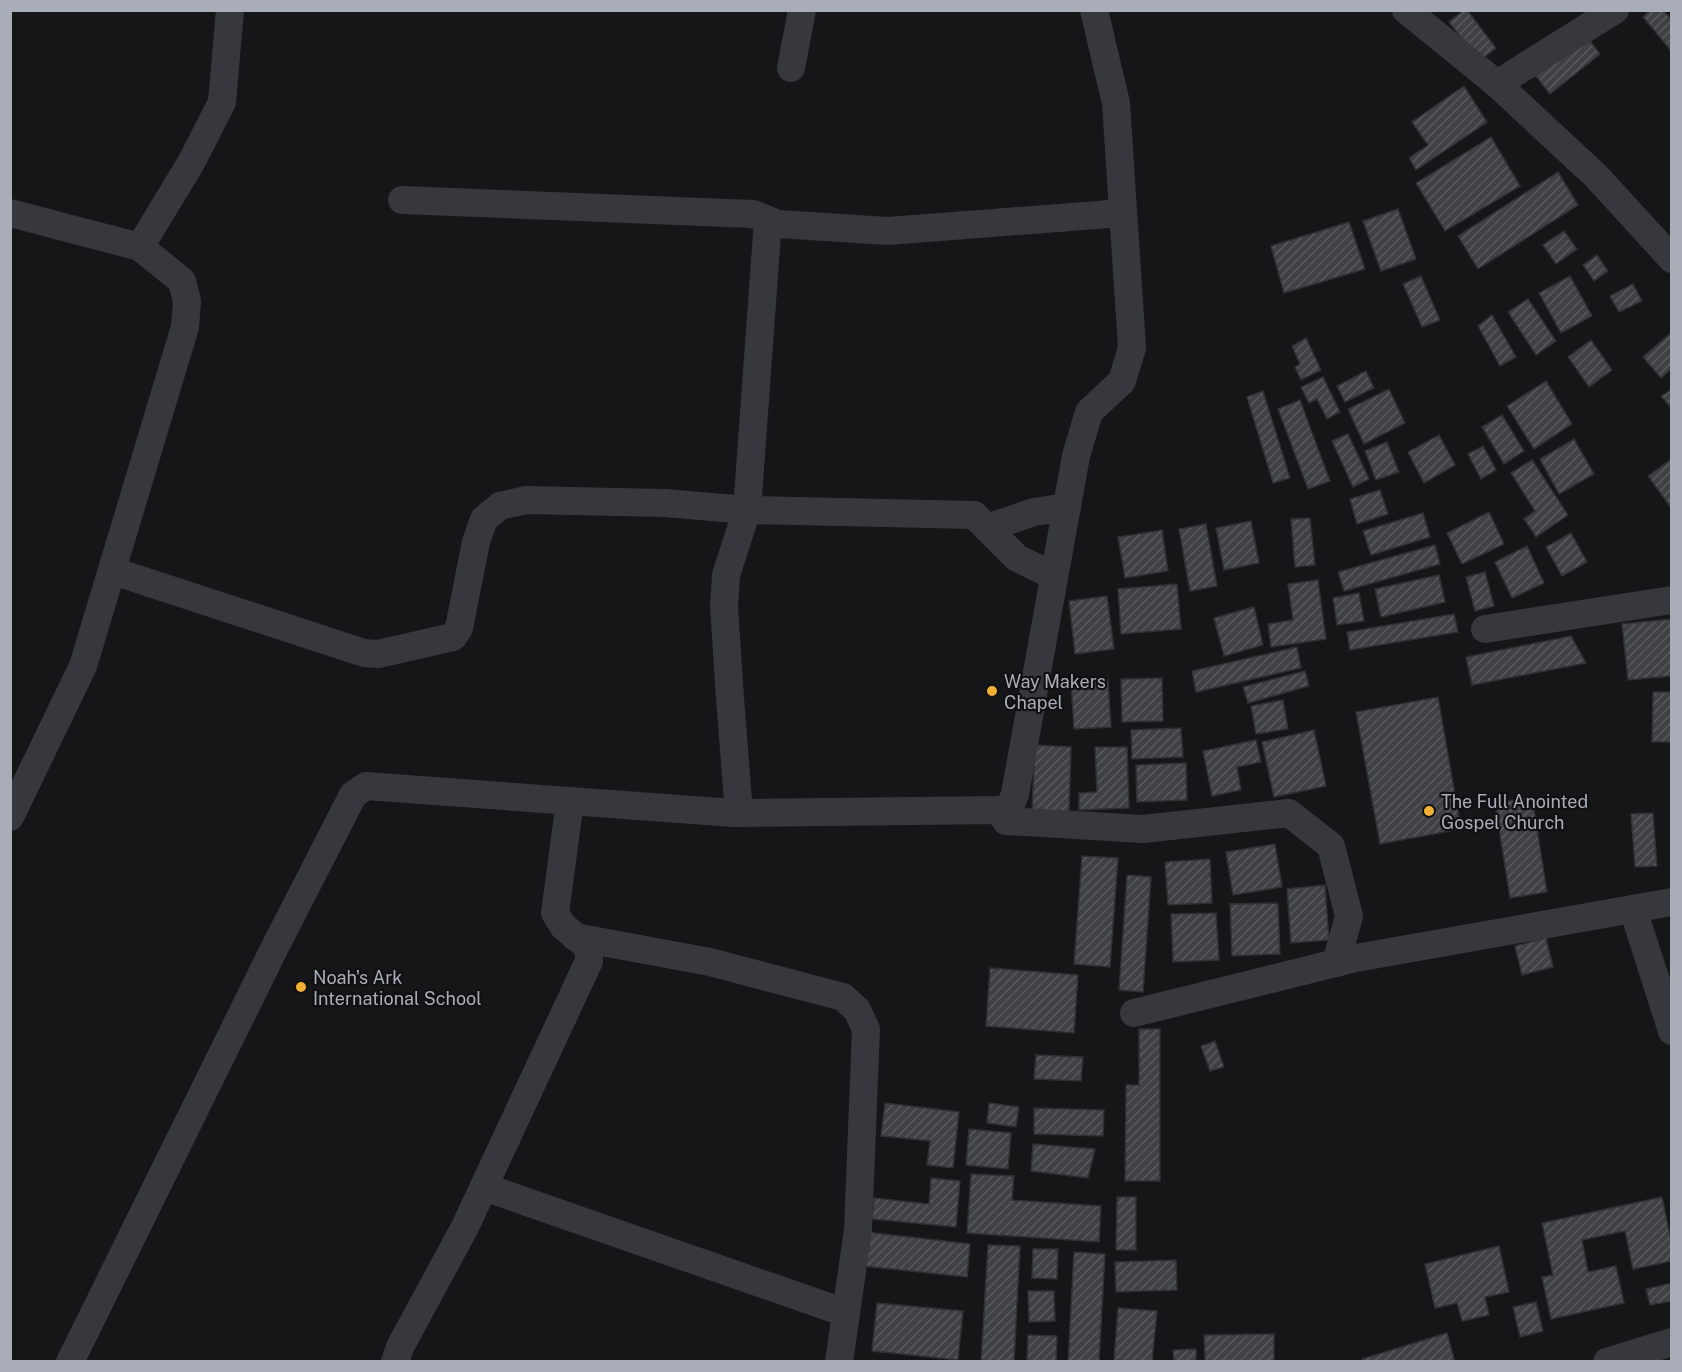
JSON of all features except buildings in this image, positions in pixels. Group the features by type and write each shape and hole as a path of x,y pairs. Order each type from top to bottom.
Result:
{"street":[{"path":"140,247 192,161 222,102 230,10"},
{"path":"791,68 802,10"},
{"path":"70,1362 269,959 353,795 366,786 740,813 998,810 1010,807 1015,794 1076,456 1089,412 1122,381 1132,348 1116,104 1094,10"},
{"path":"1406,10 1497,84 1596,176 1671,259"},
{"path":"1497,84 1615,10"},
{"path":"402,200 753,214 778,224 888,231 1123,213"},
{"path":"10,213 140,247 182,281 187,301 185,327 136,483 113,571 83,666 10,817"},
{"path":"740,813 724,607 726,575 747,510 768,220"},
{"path":"113,571 364,653 378,654 453,637 459,628 476,542 484,519 501,506 526,500 665,503 747,510 974,515 1017,558 1054,576"},
{"path":"987,528 1034,512 1067,507"},
{"path":"1485,629 1671,600"},
{"path":"395,1362 484,1187 589,961 589,948 563,926 555,913 570,801"},
{"path":"998,810 1006,820 1143,829 1289,813 1331,846 1349,916 1336,963"},
{"path":"1134,1012 1336,963 1671,902"},
{"path":"1633,909 1671,1031"},
{"path":"575,937 710,962 843,997 857,1010 866,1029 858,1230 839,1362"},
{"path":"484,1187 846,1313"},
{"path":"1607,1362 1663,1350"}],"place":[{"name":"Way Makers Chapel","path":"992,691"},
{"name":"The Full Anointed Gospel Church","path":"1429,811"},
{"name":"Noah's Ark International School","path":"301,987"}]}
